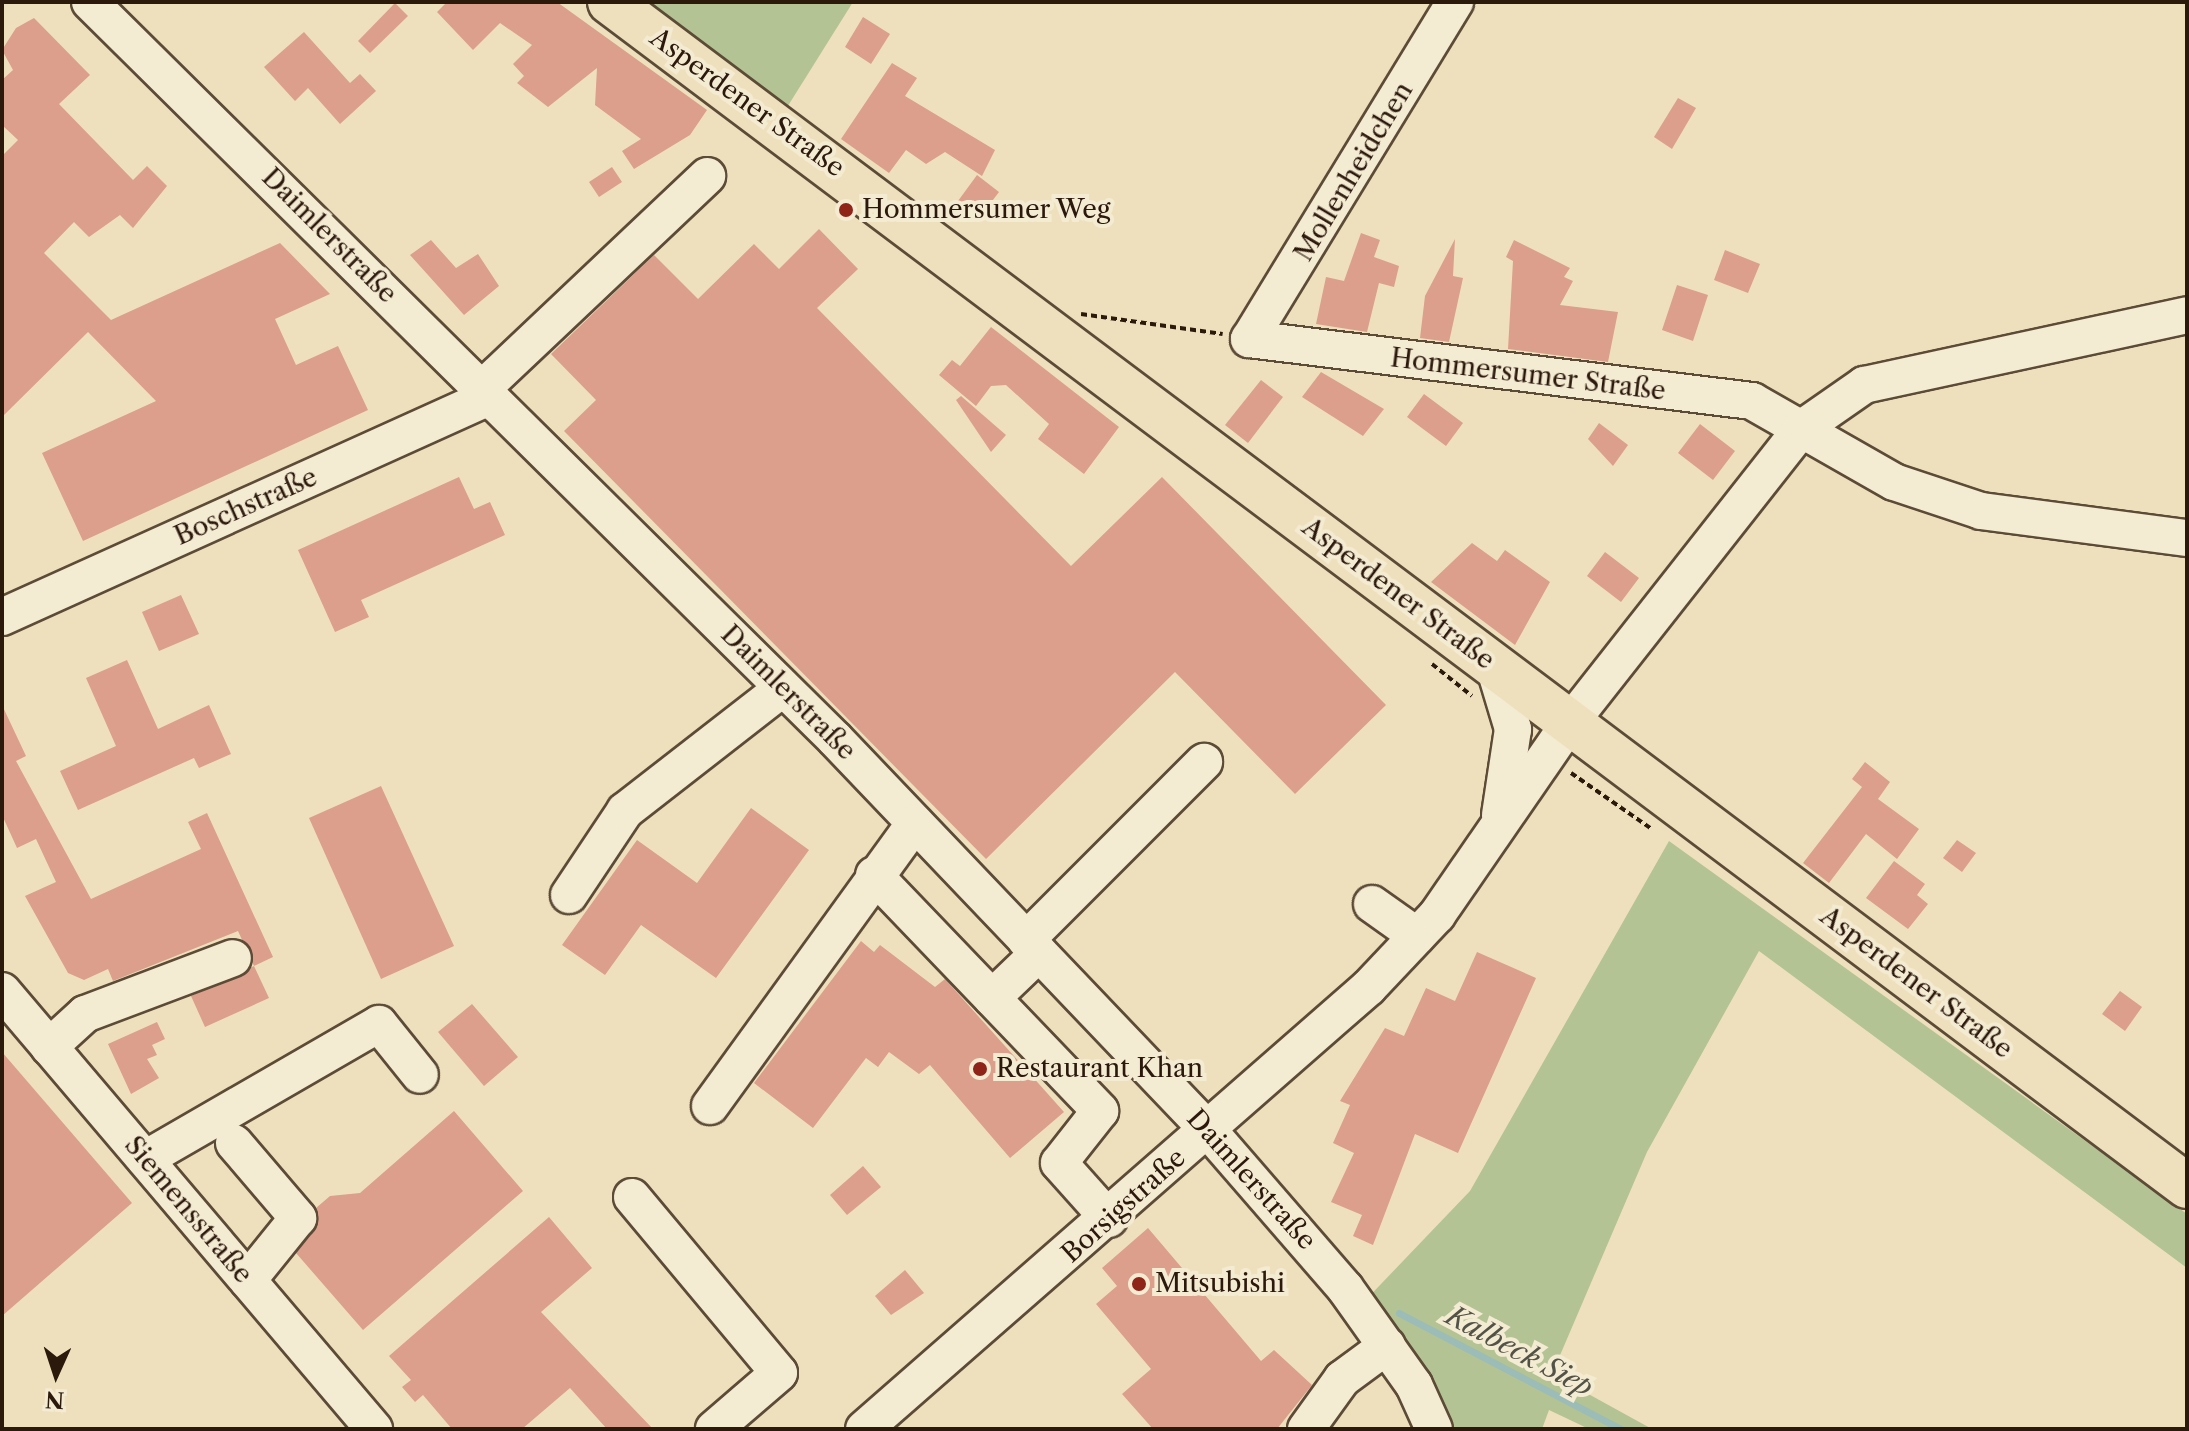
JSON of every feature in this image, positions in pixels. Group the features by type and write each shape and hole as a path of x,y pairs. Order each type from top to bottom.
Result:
{"main road":[{"name":"Asperdener Straße","path":"610,2 1032,315 1495,669 2187,1186"}],"street":[{"name":"Daimlerstraße","path":"90,2 783,688 1208,1130 1288,1218 1387,1346 1434,1429"},
{"name":"Mollenheidchen","path":"1249,339 1455,2"},
{"name":"Boschstraße","path":"2,617 486,393 707,176"},
{"path":"1569,724 1801,429 1864,385 2187,315"},
{"name":"Hommersumer Straße","path":"1249,339 1752,401 1894,482 1981,511 2187,538"},
{"name":"Borsigstraße","path":"1495,669 1513,729 1498,828"},
{"path":"569,895 625,811 783,688"},
{"name":"Borsigstraße","path":"864,1429 1109,1219 1417,936 1498,828 1569,724"},
{"path":"992,998 1033,947 1204,762"},
{"path":"710,1106 874,875 915,823"},
{"path":"874,875 1100,1111 1059,1163 1109,1219"},
{"path":"1372,904 1417,936"},
{"path":"49,1047 85,1014 233,958"},
{"name":"Siemensstraße","path":"2,991 374,1429"},
{"path":"145,1159 379,1024 420,1075"},
{"path":"234,1143 298,1218 248,1280"},
{"path":"632,1197 779,1373 714,1429"},
{"path":"1306,1429 1342,1379 1387,1346"}],"path":[{"path":"1032,315 1052,310 1249,339"}],"green space":[{"path":"648,2 853,2 786,109"},
{"path":"1669,841 2187,1214 2187,1268 1759,951 1647,1152 1552,1374 1652,1429 1589,1429 1549,1410 1542,1429 1434,1429 1359,1307 1470,1191"}],"building":[{"path":"447,2 557,2 707,110 690,135 634,169 622,151 641,139 595,105 597,68 548,107 517,83 524,76 513,64 532,45 500,23 473,50 437,12"},
{"path":"395,3 408,16 370,53 358,41"},
{"path":"863,17 890,34 871,64 845,47"},
{"path":"34,18 90,75 59,104 133,180 147,166 167,186 133,228 120,215 89,237 74,222 44,253 111,320 280,243 330,294 275,319 296,365 338,346 368,410 83,541 42,453 156,401 88,332 2,417 2,156 18,140 2,125 2,80 13,70 2,50 16,28"},
{"path":"304,32 350,83 360,74 376,91 340,124 308,88 295,101 264,67"},
{"path":"892,63 917,78 905,96 995,150 982,176 945,152 926,164 906,150 889,173 841,139"},
{"path":"1678,98 1696,108 1672,149 1654,137"},
{"path":"612,167 622,182 599,197 589,182"},
{"path":"977,175 999,192 980,217 958,201"},
{"path":"819,229 858,269 817,308 1071,566 1162,477 1386,705 1295,794 1175,672 986,859 564,431 596,400 551,354 654,255 698,299 754,244 779,269"},
{"path":"1361,233 1380,240 1374,257 1399,266 1394,287 1379,283 1367,332 1316,324 1326,277 1344,281"},
{"path":"1455,239 1453,276 1463,278 1449,342 1420,338 1425,296"},
{"path":"431,240 456,268 478,254 499,286 464,315 410,255"},
{"path":"1514,240 1570,268 1564,277 1573,281 1560,305 1618,312 1608,362 1508,349 1513,261 1506,257"},
{"path":"1725,250 1760,264 1748,293 1714,280"},
{"path":"1677,285 1708,295 1693,341 1662,330"},
{"path":"991,327 1119,427 1084,474 1038,439 1049,424 1006,385 991,386 976,406 939,375 952,360 960,366"},
{"path":"1321,372 1384,409 1363,436 1302,397"},
{"path":"1261,380 1283,397 1248,443 1225,425"},
{"path":"1424,394 1463,423 1446,446 1407,417"},
{"path":"961,396 1006,435 991,452 956,400"},
{"path":"1599,423 1628,445 1613,466 1588,439"},
{"path":"1700,424 1735,451 1713,480 1678,453"},
{"path":"459,477 474,509 490,502 505,535 361,600 369,617 335,632 298,550"},
{"path":"1472,543 1497,561 1505,550 1550,582 1515,645 1431,582"},
{"path":"1605,552 1639,578 1621,602 1587,576"},
{"path":"181,595 199,634 159,651 142,612"},
{"path":"127,660 158,729 209,705 231,754 199,768 194,758 78,810 60,771 116,746 86,678"},
{"path":"2,705 26,756 16,761 91,899 201,849 188,822 207,813 273,957 254,966 238,931 113,981 108,969 84,980 68,973 25,896 56,882 36,839 17,848 2,815"},
{"path":"1865,762 1890,782 1878,799 1919,829 1897,859 1866,834 1829,883 1803,863 1862,787 1852,779"},
{"path":"381,786 454,946 381,979 309,818"},
{"path":"751,808 809,850 716,978 641,925 605,975 562,945 637,840 697,883"},
{"path":"1957,840 1976,853 1962,872 1943,858"},
{"path":"1894,861 1925,884 1917,895 1928,904 1908,929 1866,898"},
{"path":"861,941 874,952 880,945 935,987 945,979 1064,1112 1010,1158 930,1065 919,1074 889,1052 878,1067 866,1058 813,1128 754,1083"},
{"path":"1477,952 1536,978 1458,1153 1415,1134 1373,1245 1353,1236 1362,1215 1331,1202 1354,1153 1333,1143 1350,1105 1340,1101 1385,1028 1404,1036 1426,988 1455,1001"},
{"path":"254,966 269,998 205,1027 191,996"},
{"path":"2120,991 2142,1007 2125,1031 2102,1014"},
{"path":"472,1004 518,1057 484,1086 438,1032"},
{"path":"157,1022 165,1039 152,1045 157,1055 147,1059 159,1078 131,1094 108,1044"},
{"path":"2,1052 132,1203 2,1316"},
{"path":"454,1111 523,1191 363,1330 296,1253 318,1223 316,1208 330,1196 360,1193"},
{"path":"863,1166 881,1187 847,1215 830,1195"},
{"path":"549,1217 592,1268 541,1312 653,1429 607,1429 570,1388 522,1429 452,1429 423,1395 415,1402 402,1387 411,1380 389,1356"},
{"path":"1148,1228 1261,1361 1274,1350 1312,1385 1277,1429 1153,1429 1122,1394 1151,1369 1096,1304 1117,1286 1102,1268"},
{"path":"905,1270 924,1293 891,1315 875,1296"}],"waterway":[{"name":"Kalbeck Siep","path":"1399,1313 1621,1429"}],"place":[{"name":"Hommersumer Weg","path":"846,210"},
{"name":"Restaurant Khan","path":"980,1069"},
{"name":"Mitsubishi","path":"1139,1284"}]}
